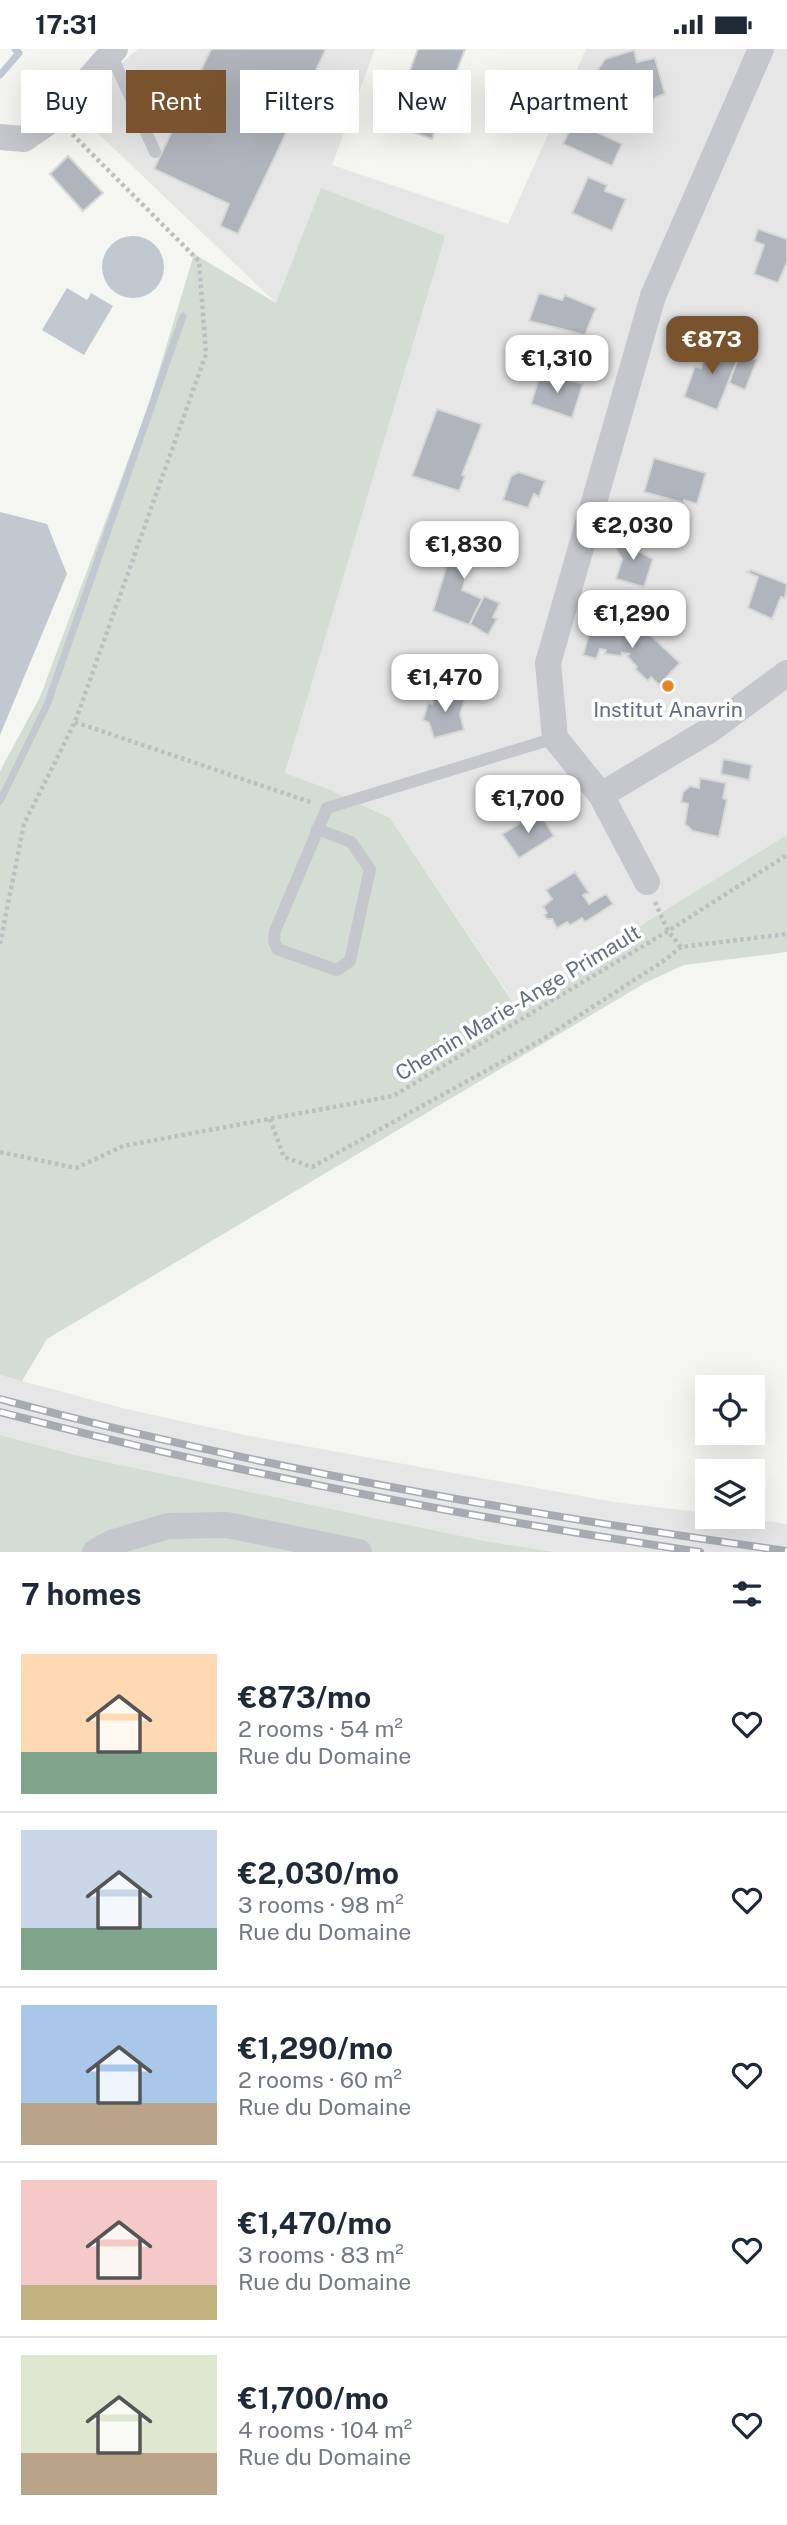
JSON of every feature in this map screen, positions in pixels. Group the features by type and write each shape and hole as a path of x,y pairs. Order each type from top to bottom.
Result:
{"street":[{"path":"647,882 601,795 555,739 548,663 653,296 761,49"},
{"path":"97,70 113,51"},
{"path":"0,137 24,139 33,133"},
{"path":"601,795 710,730 787,673"},
{"path":"94,1552 111,1543 169,1526 226,1525 329,1549 359,1552"}],"lane":[{"path":"113,51 155,152"},
{"path":"317,829 351,842 370,869 350,961 337,970 277,949 274,941 275,931 317,829 327,808 555,739"}],"path":[{"path":"0,944 24,824 75,722 206,354 199,261 72,133"},
{"path":"75,722 327,808"},
{"name":"Chemin Marie-Ange Primault","path":"0,1152 76,1168 123,1146 393,1096 668,931 787,855"},
{"path":"647,882 668,931 681,947"},
{"path":"270,1119 284,1157 312,1167 543,1039 681,947 787,934"}],"shaded area":[{"path":"138,49 375,49 359,92 359,70 240,70 240,133 344,133 332,165 508,224 549,133 653,133 653,70 577,70 586,49 787,49 787,836 515,1004 390,818 326,788 285,773 444,237 276,303 98,133 112,133 112,71"},
{"path":"321,188 445,236 285,773 326,788 390,818 514,1004 787,835 787,952 684,965 645,983 47,1339 22,1381 0,1375 0,771 40,697 148,407 194,254 276,303"},
{"path":"133,236 155,245 164,267 155,289 133,298 111,289 102,267 111,245"},
{"path":"67,288 87,300 91,293 113,306 84,355 42,330"},
{"path":"0,512 47,524 67,574 0,735"},
{"path":"0,1375 126,1409 250,1436 614,1502 695,1512 695,1529 765,1529 765,1521 787,1524 787,1552 555,1552 485,1541 83,1457 0,1435"},
{"path":"0,1435 83,1457 485,1541 555,1552 0,1552"}],"building":[{"path":"211,49 326,49 316,70 240,70 240,133 286,133 238,234 220,226 229,204 154,169 171,133 226,133 226,70 201,70"},
{"path":"418,49 465,49 457,70 410,70"},
{"path":"634,50 637,62 655,58 665,94 653,100 653,70 598,70 605,59"},
{"path":"416,133 434,133 432,139"},
{"path":"568,133 599,133 622,144 612,166 563,144"},
{"path":"68,156 103,193 83,211 50,174"},
{"path":"588,177 607,185 605,191 626,199 612,231 572,213"},
{"path":"758,229 787,239 787,262 778,283 754,274 764,245 754,241"},
{"path":"539,293 562,300 565,295 596,308 585,335 529,321"},
{"path":"710,341 740,353 717,410 684,397 695,366 701,368"},
{"path":"740,353 757,360 745,390 729,383"},
{"path":"541,372 583,384 572,418 531,404"},
{"path":"437,409 482,424 462,475 465,476 459,491 412,476"},
{"path":"654,458 706,473 697,504 644,492"},
{"path":"519,472 545,481 539,497 534,494 528,508 503,500 511,476"},
{"path":"622,535 643,541 640,552 653,559 644,587 616,579 622,559 616,549"},
{"path":"474,539 506,548 500,567 472,559 462,590 482,599 469,625 433,611 452,548 468,552"},
{"path":"751,570 787,584 785,598 781,597 772,619 748,608 758,577 747,572"},
{"path":"484,596 500,603 493,617 497,619 488,635 470,624"},
{"path":"593,620 649,634 680,663 659,685 651,677 648,681 635,669 637,667 627,656 629,654 605,654 606,650 600,649 596,659 583,655"},
{"path":"438,689 465,699 460,714 464,730 434,738 429,723 423,720 428,703 432,704"},
{"path":"723,759 752,765 749,780 721,774"},
{"path":"700,778 726,783 723,798 727,800 719,837 693,831 685,824 688,804 681,802 683,792 690,786 699,788"},
{"path":"539,812 554,836 519,858 502,834"},
{"path":"575,872 589,893 583,895 589,904 606,894 613,904 585,922 582,918 557,928 552,919 547,919 544,915 547,913 543,907 552,899 546,890"}],"waterway":[{"path":"0,75 19,53 15,49"},
{"path":"0,801 47,705 183,316"}],"railway":[{"path":"0,1399 195,1447 391,1487 787,1551"},
{"path":"0,1412 174,1454 348,1491 524,1524 700,1552"}],"place":[{"name":"Institut Anavrin","path":"668,686"}]}
